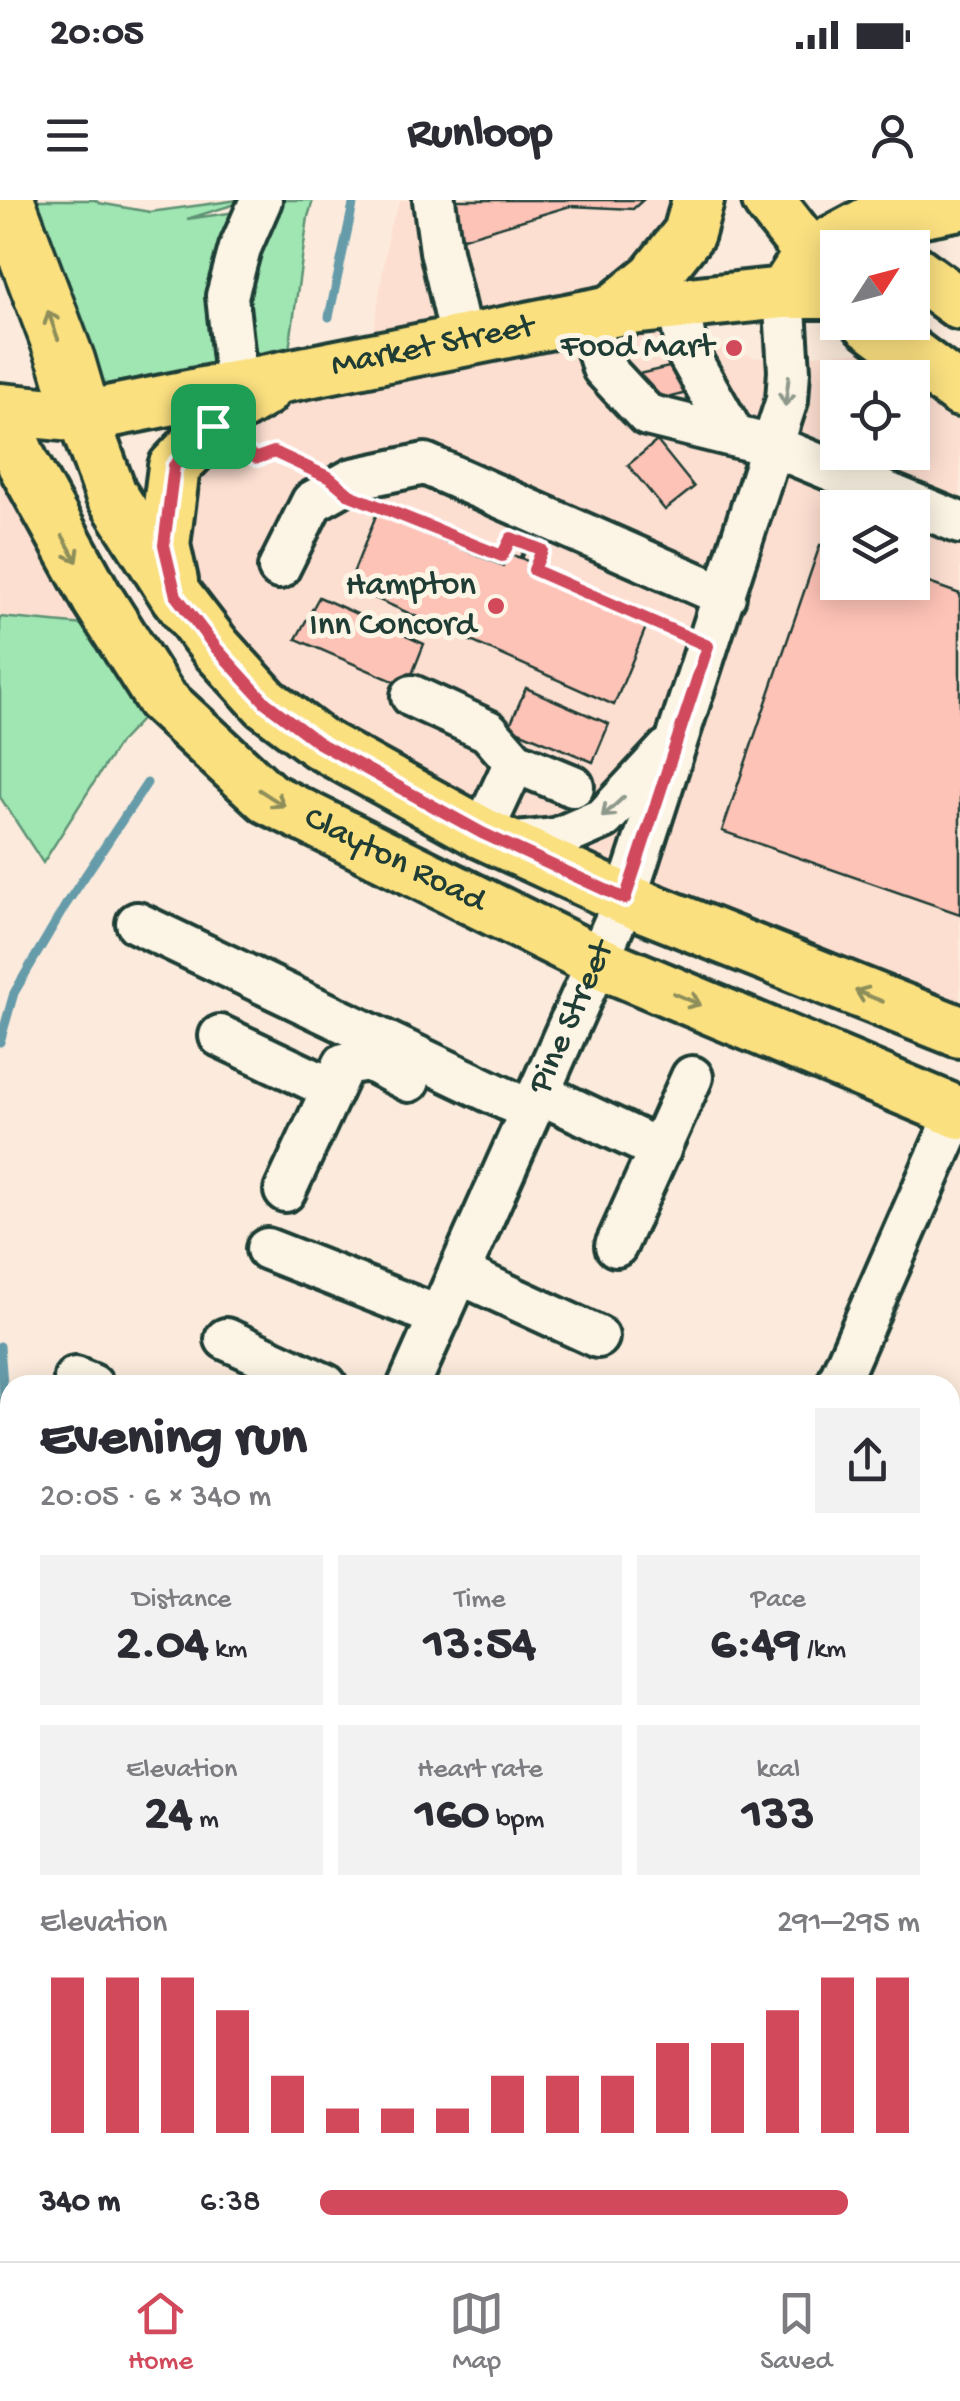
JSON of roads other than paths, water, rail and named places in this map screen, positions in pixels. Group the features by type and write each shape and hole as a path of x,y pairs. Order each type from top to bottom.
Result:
{"highway":[{"path":"6,200 67,362 83,418"}],"main road":[{"path":"600,313 654,276 690,233 698,200"},
{"path":"768,200 817,282"},
{"name":"Market Street","path":"225,407 225,414 285,378 600,313 817,282 873,223 960,204"},
{"path":"930,263 960,259"},
{"path":"930,280 960,304"},
{"path":"892,340 960,391"},
{"path":"0,409 83,418 225,407"},
{"path":"176,596 164,545 174,466 225,407"},
{"name":"Clayton Road","path":"0,409 12,466 161,699 268,798 598,962 959,1112"},
{"path":"12,466 83,418"},
{"name":"Clayton Road","path":"83,418 111,494 176,596 266,703 319,743 494,839 625,899 960,1032"}],"street":[{"path":"225,407 226,296 260,200"},
{"path":"434,200 462,342"},
{"name":"Pine Street","path":"426,1375 440,1318 458,1274 625,899 774,446 788,400 790,372 817,282"},
{"path":"677,304 689,356 732,434"},
{"path":"600,313 603,368 647,415 774,446 960,523"},
{"path":"279,568 312,502 354,478 425,464 725,596"},
{"path":"412,696 488,731 514,762 573,786"},
{"path":"514,762 494,839 556,839 604,818 679,736"},
{"path":"137,923 530,1113"},
{"path":"220,1036 332,1089"},
{"path":"285,1191 344,1064 368,1060 660,1150"},
{"path":"616,1246 692,1077"},
{"path":"842,1375 959,1112"},
{"path":"267,1248 440,1318"},
{"path":"458,1274 598,1337"},
{"path":"226,1339 304,1375"}],"waterway":[{"path":"329,317 354,200"},
{"path":"0,1042 14,993 65,906 147,783"},
{"path":"0,1346 2,1375"}],"place":[{"name":"Food Mart","path":"734,348"},
{"name":"Hampton Inn Concord","path":"496,606"}]}
